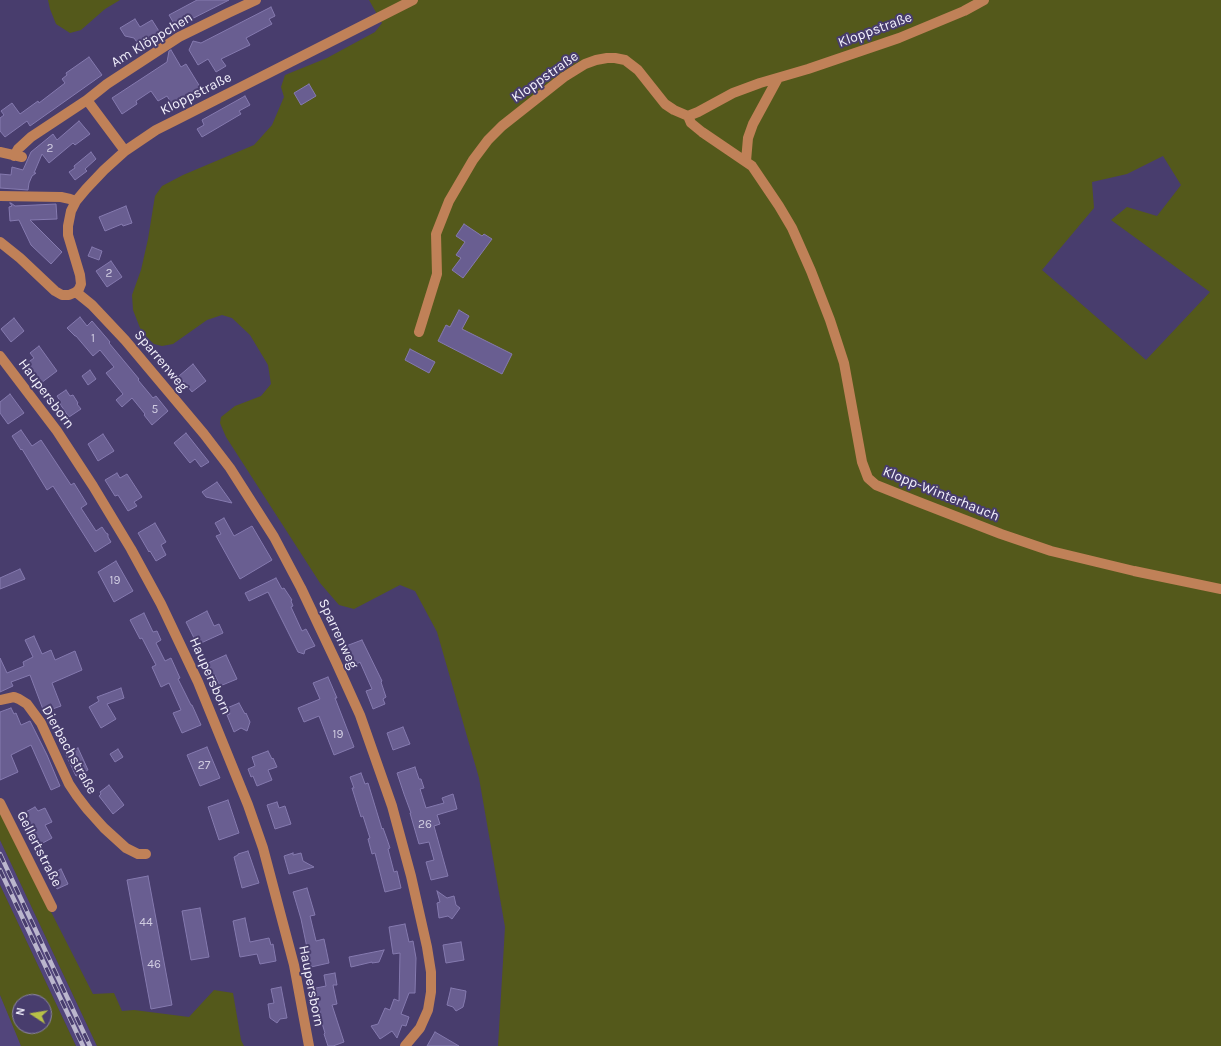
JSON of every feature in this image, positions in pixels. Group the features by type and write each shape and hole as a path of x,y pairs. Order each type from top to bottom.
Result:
{"street":[{"name":"Am Klöppchen","path":"0,152 18,156 18,149 31,137 87,100 107,84 180,37 228,12 256,0"},
{"name":"Kloppstraße","path":"76,201 104,170 125,151 156,130 413,0"},
{"name":"Kloppstraße","path":"419,332 437,274 436,234 449,201 473,160 488,140 502,126 573,71 596,60 615,58 625,60 638,70 665,104 688,116 733,93 899,38 964,11 984,0"},
{"path":"746,161 748,138 753,124 778,78"},
{"path":"87,100 125,151"},
{"name":"Klopp-Winterhauch","path":"688,116 691,122 702,132 752,166 792,228 830,320 844,363 862,462 868,478 876,485 916,501 1001,534 1051,551 1134,571 1221,589"},
{"path":"0,196 61,197 76,201 71,211 68,235 81,280 79,289 69,296 62,295 55,291 20,258 0,242"},
{"name":"Sparrenweg","path":"76,292 92,305 125,340 204,434 234,474 274,537 301,588 357,709 392,806 411,876 431,972 431,992 428,1010 420,1028 405,1046"},
{"name":"Haupersborn","path":"0,356 57,431 93,486 131,549 161,604 198,682 248,805 263,848 294,965 309,1046"},
{"name":"Dierbachstraße","path":"0,700 14,698 27,704 41,723 69,784 83,805 104,828 126,848 138,854 146,854"},
{"name":"Gellertstraße","path":"0,803 52,907"}],"shaded area":[{"path":"0,840 97,1046 76,1046 0,885"},
{"path":"0,995 12,1023 12,1034 17,1034 21,1046 0,1046"}],"green space":[{"path":"48,0 120,0 105,9 81,30 70,33 56,24"},
{"path":"369,0 1221,0 1221,1046 498,1046 505,927 479,778 437,632 415,591 400,585 354,609 339,605 320,583 226,437 220,423 221,417 235,406 261,396 271,384 268,365 250,335 232,318 222,315 207,320 173,344 162,346 154,344 142,333 133,310 132,295 141,270 155,196 162,186 183,175 254,145 272,125 284,97 281,87 285,75 327,58 375,32 382,23","holes":["1163,156 1181,185 1157,216 1127,207 1111,220 1210,292 1146,360 1042,270 1094,208 1092,182 1127,174"]},
{"path":"0,812 93,994 114,993 122,1011 134,1010 189,1017 214,990 233,993 241,1040 244,1046 97,1046 0,840"},
{"path":"0,885 51,994 12,994 12,1024 0,995"},
{"path":"52,995 76,1046 21,1046 16,1034 52,1034"}],"building":[{"path":"197,0 229,0 176,27 169,15"},
{"path":"271,7 275,16 269,19 272,24 246,38 250,45 221,59 226,66 216,72 208,59 198,65 189,50 193,41 201,43"},
{"path":"135,19 140,27 152,20 162,36 141,48 134,38 125,36 120,28"},
{"path":"171,50 181,67 186,64 202,90 174,107 167,96 158,101 151,91 136,101 137,104 122,114 112,98 167,62 169,51"},
{"path":"89,57 102,75 30,126 27,121 5,137 0,131 0,118 4,115 1,111 12,103 20,114 38,101 39,103 65,83 62,79 67,75 66,73"},
{"path":"309,84 316,96 301,105 294,93"},
{"path":"245,96 250,105 239,111 241,114 202,137 197,129 204,125 202,120"},
{"path":"79,121 90,134 75,145 73,143 49,163 42,154 34,173 36,173 32,176 29,183 28,190 0,188 0,174 11,175 12,167 23,170 31,152 53,134 57,140"},
{"path":"91,152 96,159 85,169 87,171 75,180 69,172"},
{"path":"10,203 15,206 56,204 57,219 30,220 62,252 51,264 31,245 19,220 10,221 9,207 12,206"},
{"path":"126,206 132,223 123,226 122,224 105,231 99,217"},
{"path":"464,224 482,236 484,234 492,239 463,278 452,270 461,258 456,255 465,242 456,236"},
{"path":"92,247 102,251 99,260 88,256"},
{"path":"111,261 122,277 107,287 96,271"},
{"path":"459,310 469,316 462,329 512,354 502,374 438,341 446,325 450,327"},
{"path":"80,317 87,326 92,321 153,398 156,396 168,411 152,425 132,398 122,407 116,400 123,394 106,373 114,367 100,350 93,356 67,328"},
{"path":"14,318 24,331 11,342 1,329"},
{"path":"39,346 57,371 41,383 26,364 34,358 30,353"},
{"path":"410,349 435,362 429,373 405,360"},
{"path":"193,364 206,381 192,392 179,376"},
{"path":"90,370 96,379 88,385 82,376"},
{"path":"66,390 70,396 73,395 81,409 69,417 60,404 61,402 57,396"},
{"path":"10,394 24,413 8,424 0,413 0,402"},
{"path":"21,430 32,446 41,440 71,485 74,483 87,504 81,508 96,531 102,527 108,534 111,542 95,552 53,486 47,490 22,449 21,450 12,436"},
{"path":"186,433 209,462 201,467 195,459 190,463 174,443"},
{"path":"103,434 114,451 98,461 88,444"},
{"path":"117,473 120,478 127,474 142,497 134,502 137,506 128,511 118,495 115,496 105,480"},
{"path":"217,482 232,503 206,497 202,492"},
{"path":"224,518 234,536 252,526 272,560 240,579 216,536 221,534 215,523"},
{"path":"155,523 166,542 161,545 166,555 156,561 138,533"},
{"path":"116,561 133,591 114,602 98,572"},
{"path":"20,569 25,579 0,589 0,578"},
{"path":"276,578 282,589 284,588 292,600 293,606 291,607 302,631 306,629 315,646 305,650 304,654 298,652 268,592 249,601 245,593"},
{"path":"207,611 214,626 219,624 223,633 201,643 198,638 195,640 186,622"},
{"path":"144,613 153,632 157,631 161,640 156,643 165,661 171,658 180,678 178,679 201,725 182,733 173,713 181,710 169,683 161,687 152,667 156,665 142,638 140,639 130,620"},
{"path":"34,636 42,654 51,650 55,660 75,651 82,670 52,683 61,706 44,712 30,675 11,682 13,686 0,692 0,658 7,673 24,666 23,662 33,657 25,640"},
{"path":"362,640 382,681 381,682 386,697 383,699 385,704 373,709 366,691 372,689 360,662 355,665 346,646"},
{"path":"226,655 237,679 220,686 215,675 213,676 208,663"},
{"path":"328,677 354,747 334,755 319,716 304,722 298,708 320,699 313,683"},
{"path":"121,688 124,698 107,704 116,719 101,728 89,707 99,701 97,697"},
{"path":"239,703 250,722 247,731 241,728 234,732 227,715 230,714 227,708"},
{"path":"11,708 14,714 16,713 21,725 30,721 60,786 51,790 31,745 11,755 18,772 0,780 0,712"},
{"path":"403,727 410,744 393,750 387,733"},
{"path":"207,747 220,778 200,786 187,755"},
{"path":"78,748 88,770 76,776 65,753"},
{"path":"118,749 123,757 115,762 110,754"},
{"path":"268,751 277,767 268,770 272,780 257,786 248,769 255,766 252,757"},
{"path":"415,767 424,788 420,789 426,808 444,803 442,798 453,794 457,809 437,815 440,824 434,826 448,876 431,880 426,862 434,860 429,842 419,844 411,813 397,773"},
{"path":"361,773 365,784 368,783 382,829 383,828 390,848 388,849 394,872 397,871 401,888 385,892 375,853 372,854 368,839 370,838 363,816 361,817 352,788 354,788 350,777"},
{"path":"109,785 124,805 113,814 99,796 101,794 100,792"},
{"path":"228,800 239,833 219,840 208,807"},
{"path":"277,802 279,808 285,806 291,824 275,829 267,805"},
{"path":"35,807 38,811 45,808 52,822 45,825 52,838 39,845 22,814"},
{"path":"248,851 259,883 242,888 234,857"},
{"path":"293,853 293,855 301,853 303,861 314,867 289,874 284,856"},
{"path":"61,869 68,884 57,889 50,875"},
{"path":"148,876 172,1005 151,1009 127,880"},
{"path":"307,888 315,915 310,916 316,941 324,939 329,963 311,967 301,919 293,892"},
{"path":"437,891 447,898 454,896 456,905 460,908 452,919 448,916 439,918 437,903 440,902"},
{"path":"200,908 209,957 191,960 182,911"},
{"path":"245,918 250,942 269,938 271,945 273,944 276,961 260,964 257,954 240,957 233,921"},
{"path":"405,924 409,942 413,941 416,958 415,993 409,993 401,1014 409,1017 406,1026 402,1025 397,1038 392,1031 380,1039 371,1026 378,1024 385,1008 390,1010 394,999 399,1001 400,953 393,954 389,927"},
{"path":"461,942 464,960 446,963 443,945"},
{"path":"384,950 379,962 372,962 351,967 349,957"},
{"path":"335,973 337,985 333,985 337,1004 332,1005 344,1042 333,1046 328,1046 324,1034 316,988 326,986 324,975"},
{"path":"281,987 287,1018 280,1019 277,1023 270,1018 268,1004 274,1003 271,989"},
{"path":"451,988 466,991 463,1007 456,1011 453,1007 447,1005"},
{"path":"435,1032 459,1046 427,1046"}],"railway":[{"path":"0,854 90,1046"},
{"path":"0,870 83,1046"}]}
